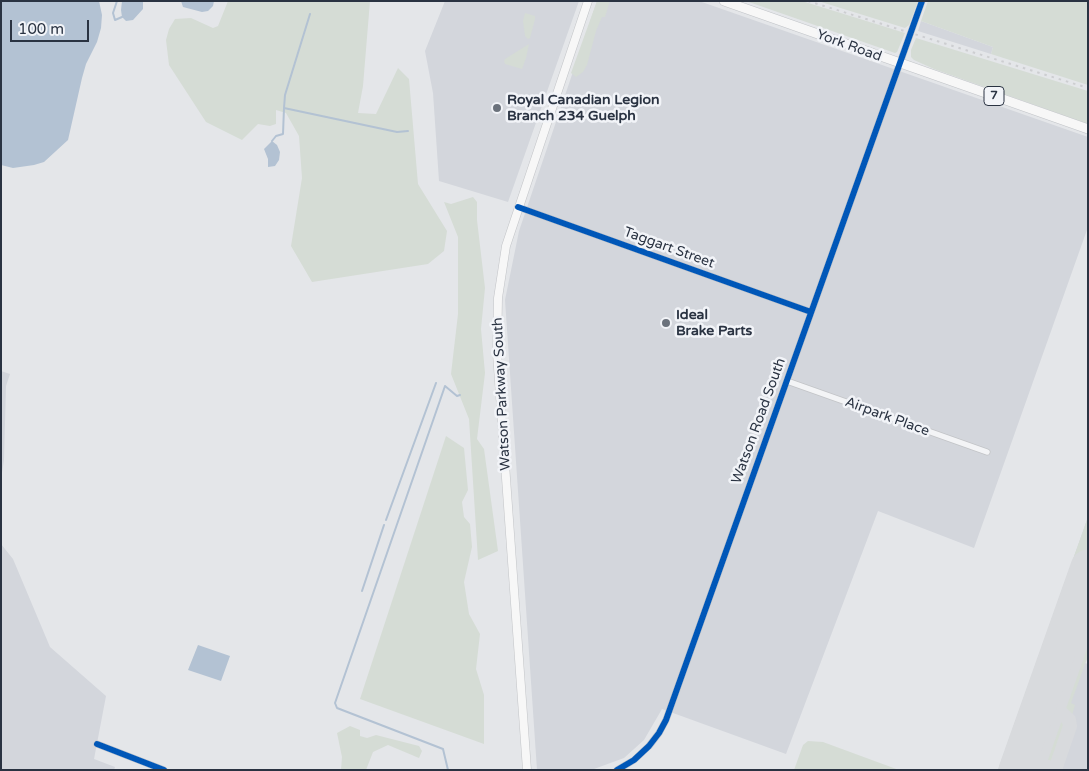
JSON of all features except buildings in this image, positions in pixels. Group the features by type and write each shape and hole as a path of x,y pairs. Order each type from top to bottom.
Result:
{"main road":[{"name":"Watson Parkway South","path":"527,770 497,353 498,298 506,246 588,1"},
{"name":"York Road","path":"724,1 1088,129"}],"street":[{"name":"Watson Road South","path":"618,770 625,768 649,746 659,734 666,720 922,1"},
{"name":"Taggart Street","path":"518,207 812,312"},
{"name":"Airpark Place","path":"787,381 987,452"},
{"path":"97,744 164,770"}],"shaded area":[{"path":"228,1 370,1 363,86 358,113 376,114 398,68 409,79 418,184 447,231 444,251 428,264 312,282 291,246 302,178 299,136 286,113 276,110 276,124 270,126 258,124 242,140 206,122 169,65 166,40 169,29 175,19 191,18 213,28 218,26"},
{"path":"445,1 579,1 508,202 439,181 433,93 425,51"},
{"path":"597,1 699,1 1088,137 1088,227 974,548 878,511 786,754 662,709 644,740 624,758 594,769 537,770 505,300 519,231"},
{"path":"597,1 610,1 605,17 602,17 596,31 587,65 583,72 576,77 571,73"},
{"path":"746,1 802,1 905,33 895,53"},
{"path":"818,1 918,1 909,25 905,28"},
{"path":"928,1 1088,1 1088,85 991,54 993,47 921,21"},
{"path":"525,13 535,16 530,38 528,39 525,36 523,21"},
{"path":"921,21 993,47 991,54 918,31"},
{"path":"916,38 1088,91 1088,124 934,69 914,60 911,57 911,50"},
{"path":"529,44 522,69 505,64 505,59"},
{"path":"473,197 477,202 477,220 485,288 481,329 485,373 477,439 484,449 498,551 478,560 469,419 451,374 458,314 458,237 444,202 451,204"},
{"path":"1,371 10,374 6,386 4,460 1,479"},
{"path":"446,436 464,448 468,490 462,502 464,517 470,524 472,547 464,582 469,614 480,634 476,669 484,695 484,744 360,699"},
{"path":"1088,517 1088,656 1085,663 1088,664 1088,770 998,770"},
{"path":"1088,517 1088,656 1071,703 1075,705 1070,722 1066,721 1049,770 998,770"},
{"path":"1,544 13,559 50,647 106,696 94,759 115,767 114,770 1,770"},
{"path":"350,726 360,730 360,736 367,738 376,735 419,746 422,751 419,758 388,745 373,752 366,770 341,770 342,757 337,733"},
{"path":"808,741 823,742 899,770 794,770 803,745"}],"water":[{"path":"1,1 99,1 102,15 97,42 86,64 82,78 68,140 44,162 13,168 1,165"},
{"path":"122,1 143,1 143,9 133,20 126,21 122,17"},
{"path":"181,1 214,1 213,6 208,11 202,12 183,7"},
{"path":"272,141 277,145 280,152 279,160 275,166 268,167 268,159 264,149"},
{"path":"198,645 230,656 221,681 188,670"}],"waterway":[{"path":"117,1 113,13 115,20 122,17"},
{"path":"284,108 285,95 310,14"},
{"path":"272,141 276,136 283,134 284,108 397,132 408,131"},
{"path":"386,520 436,383"},
{"path":"448,770 443,749 337,708 335,703 445,386 457,396 460,395"},
{"path":"362,591 384,525"}],"taxiway":[{"path":"1081,587 1088,589"},
{"path":"1037,770 1088,625"},
{"path":"1055,770 1070,726 1069,720 1058,710"},
{"path":"1021,757 1048,767"}],"runway":[{"path":"1016,770 1088,567"}],"railway":[{"path":"808,1 1088,88"}],"cycle path":[{"path":"617,770 634,760 649,746 666,720 922,1"},
{"path":"518,207 811,312"},
{"path":"97,744 164,770"}],"place":[{"name":"Royal Canadian Legion Branch 234 Guelph","path":"497,108"},
{"name":"Ideal Brake Parts","path":"666,323"}]}
